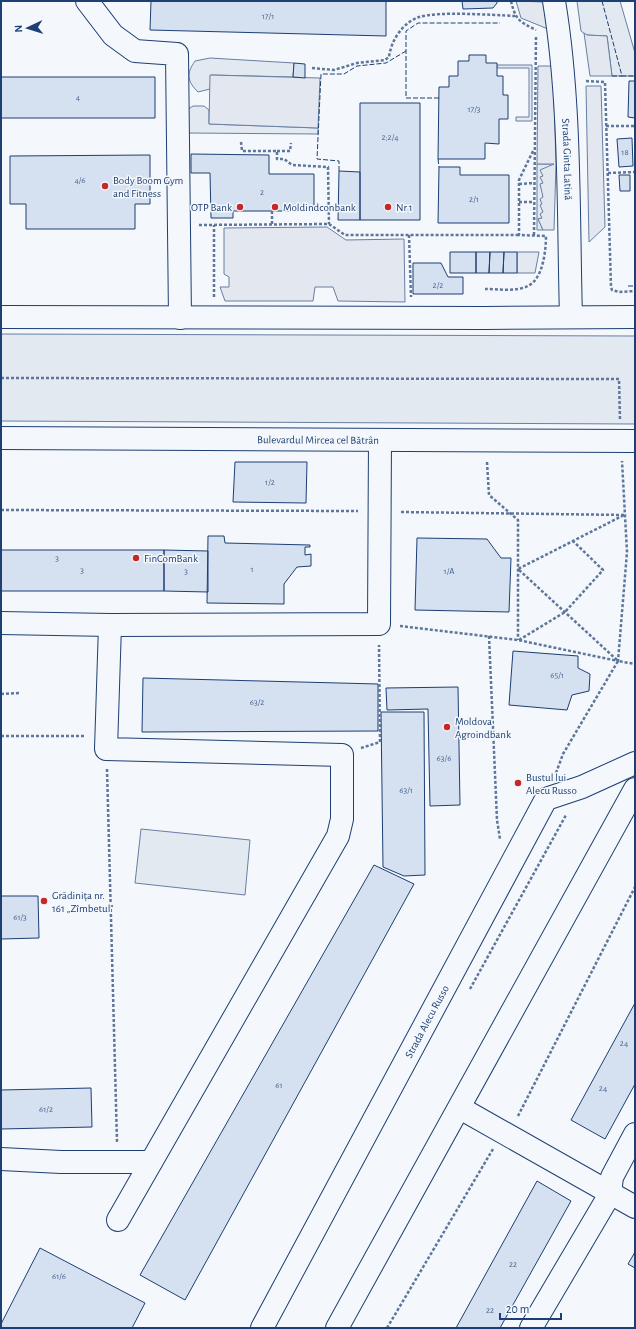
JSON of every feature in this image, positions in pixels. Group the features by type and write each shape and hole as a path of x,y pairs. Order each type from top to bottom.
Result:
{"main road":[{"path":"87,1 113,35 135,51 178,54 178,225 180,318"},
{"name":"Strada Ginta Latină","path":"554,1 561,47 565,99 571,317"},
{"path":"1,317 635,317"},
{"name":"Bulevardul Mircea cel Bătrân","path":"1,438 380,440 628,448"},
{"path":"1,623 110,625 379,624 380,440"},
{"path":"110,625 106,742 342,755 342,819 338,836 118,1220"},
{"path":"546,799 582,786 635,763"},
{"path":"337,1328 635,789"},
{"name":"Strada Alecu Russo","path":"262,1328 546,799"},
{"path":"460,1108 635,1207"},
{"path":"531,1328 610,1194 612,1177 635,1134"},
{"path":"1,1159 118,1163 151,1162"}],"path":[{"path":"511,1 515,16 520,22 536,30 534,236"},
{"path":"312,68 334,70 357,63 385,60 389,57 390,47 395,36 418,17 440,15 515,16"},
{"path":"585,75 586,82 605,82 611,286 612,290 619,292 635,291"},
{"path":"606,126 635,126"},
{"path":"242,142 242,151 290,151 291,143"},
{"path":"519,235 519,184 534,149"},
{"path":"277,151 277,159 284,159 292,166 328,167 329,224"},
{"path":"608,172 635,172"},
{"path":"519,184 534,183"},
{"path":"519,202 534,202"},
{"path":"272,211 272,224"},
{"path":"178,225 329,224 345,235 546,236 546,251 542,266 534,280 528,286 519,289 485,289"},
{"path":"214,225 214,302"},
{"path":"409,235 410,297 418,297"},
{"path":"1,378 619,379 620,424"},
{"path":"546,799 563,754 618,661 627,552 625,515 628,448"},
{"path":"487,456 489,495 518,520 518,640"},
{"path":"1,510 625,515"},
{"path":"518,569 625,515"},
{"path":"518,640 565,612 602,570 573,541"},
{"path":"518,569 618,661"},
{"path":"342,755 380,742 379,624 518,640 635,664"},
{"path":"489,636 497,820 502,846 510,866"},
{"path":"1,694 19,693"},
{"path":"1,736 106,742 118,1163"},
{"path":"387,1328 497,1141 508,1136 635,887"}],"shaded area":[{"path":"516,1 544,2 548,29 521,18"},
{"path":"577,1 620,1 635,53 635,76 612,76 607,36 586,35 581,31"},
{"path":"584,33 587,35 607,36 612,76 590,76"},
{"path":"210,58 294,63 293,77 211,75 210,89 198,92 190,81 190,70 195,61"},
{"path":"497,65 532,65 532,121 516,121 516,117 529,117 529,68 497,68"},
{"path":"538,66 553,66 556,164 554,230 543,230 538,219 542,218 540,214 543,212 540,205 542,204 540,199 543,197 540,184 543,183 540,177 543,176 540,170 554,164 537,164"},
{"path":"210,75 320,78 318,128 209,124"},
{"path":"586,86 601,86 605,227 589,242"},
{"path":"193,106 204,106 209,110 209,124 318,128 318,134 187,133 187,110"},
{"path":"537,164 556,164 543,176 543,212 542,218 538,219 543,230 537,230"},
{"path":"327,227 346,240 404,239 405,302 338,301 333,287 315,287 313,301 225,301 220,287 229,287 229,277 224,274 224,228"},
{"path":"517,252 539,252 535,273 517,273"},
{"path":"1,334 635,336 635,424 1,421"},
{"path":"141,829 250,840 245,895 135,883"}],"building":[{"path":"151,1 386,1 386,36 150,30"},
{"path":"462,1 497,1 497,3 493,8 463,9"},
{"path":"469,55 486,55 486,63 497,63 497,76 503,76 503,95 508,95 508,119 499,119 499,144 485,143 485,159 438,159 439,87 449,87 449,76 458,76 458,61 469,61"},
{"path":"294,63 305,64 305,78 293,77"},
{"path":"1,77 155,77 155,118 1,118"},
{"path":"629,81 635,81 635,118 628,117"},
{"path":"360,103 420,103 420,220 360,220"},
{"path":"632,138 633,166 619,167 617,139"},
{"path":"191,154 269,155 269,174 314,174 314,211 233,211 233,218 211,218 210,173 191,173"},
{"path":"150,155 150,204 135,204 135,229 26,229 26,204 10,204 10,156"},
{"path":"439,167 460,167 460,175 509,175 509,223 438,223"},
{"path":"339,171 360,172 360,220 338,220"},
{"path":"619,175 630,175 630,191 620,191"},
{"path":"450,252 476,252 476,273 450,273"},
{"path":"476,252 490,252 489,273 476,273"},
{"path":"490,252 504,252 503,273 489,273"},
{"path":"504,252 517,252 517,273 503,273"},
{"path":"413,263 441,263 448,277 463,277 463,294 413,294"},
{"path":"235,462 307,462 306,503 233,502"},
{"path":"208,536 224,536 225,543 310,545 310,547 305,547 305,555 311,554 311,566 297,567 284,584 284,604 207,603"},
{"path":"417,538 487,539 501,558 511,558 509,612 415,610"},
{"path":"1,550 164,550 164,591 1,591"},
{"path":"164,550 208,551 208,592 164,591"},
{"path":"513,651 578,656 578,668 590,674 589,691 572,695 567,710 509,705"},
{"path":"143,678 378,684 378,731 142,732"},
{"path":"458,687 460,805 430,806 428,709 387,710 386,688"},
{"path":"381,712 424,712 425,875 404,876 383,867"},
{"path":"374,865 414,884 185,1300 140,1275"},
{"path":"1,896 38,896 39,938 1,939"},
{"path":"635,1003 635,1084 605,1139 571,1120"},
{"path":"91,1088 92,1127 1,1129 1,1090"},
{"path":"537,1181 571,1201 500,1328 456,1328"},
{"path":"40,1248 145,1303 132,1328 1,1328 1,1324"},
{"path":"635,1252 635,1268 628,1264"}],"fence":[{"path":"602,1 622,76 635,76"},
{"path":"439,98 406,98 406,31 418,23 500,23"},
{"path":"339,171 339,161 317,159 321,74 344,74 357,66 386,63 406,51"},
{"path":"612,76 622,76"},
{"path":"438,159 439,167"},
{"path":"628,286 635,286"}],"place":[{"name":"Body Boom Gym and Fitness","path":"105,186"},
{"name":"OTP Bank","path":"240,207"},
{"name":"Moldindconbank","path":"275,207"},
{"name":"Nr 1","path":"388,207"},
{"name":"FinComBank","path":"136,558"},
{"name":"Moldova Agroindbank","path":"447,727"},
{"name":"Bustul lui Alecu Russo","path":"518,783"},
{"name":"Grădinița nr. 161 „Zîmbetul”","path":"44,901"}]}
